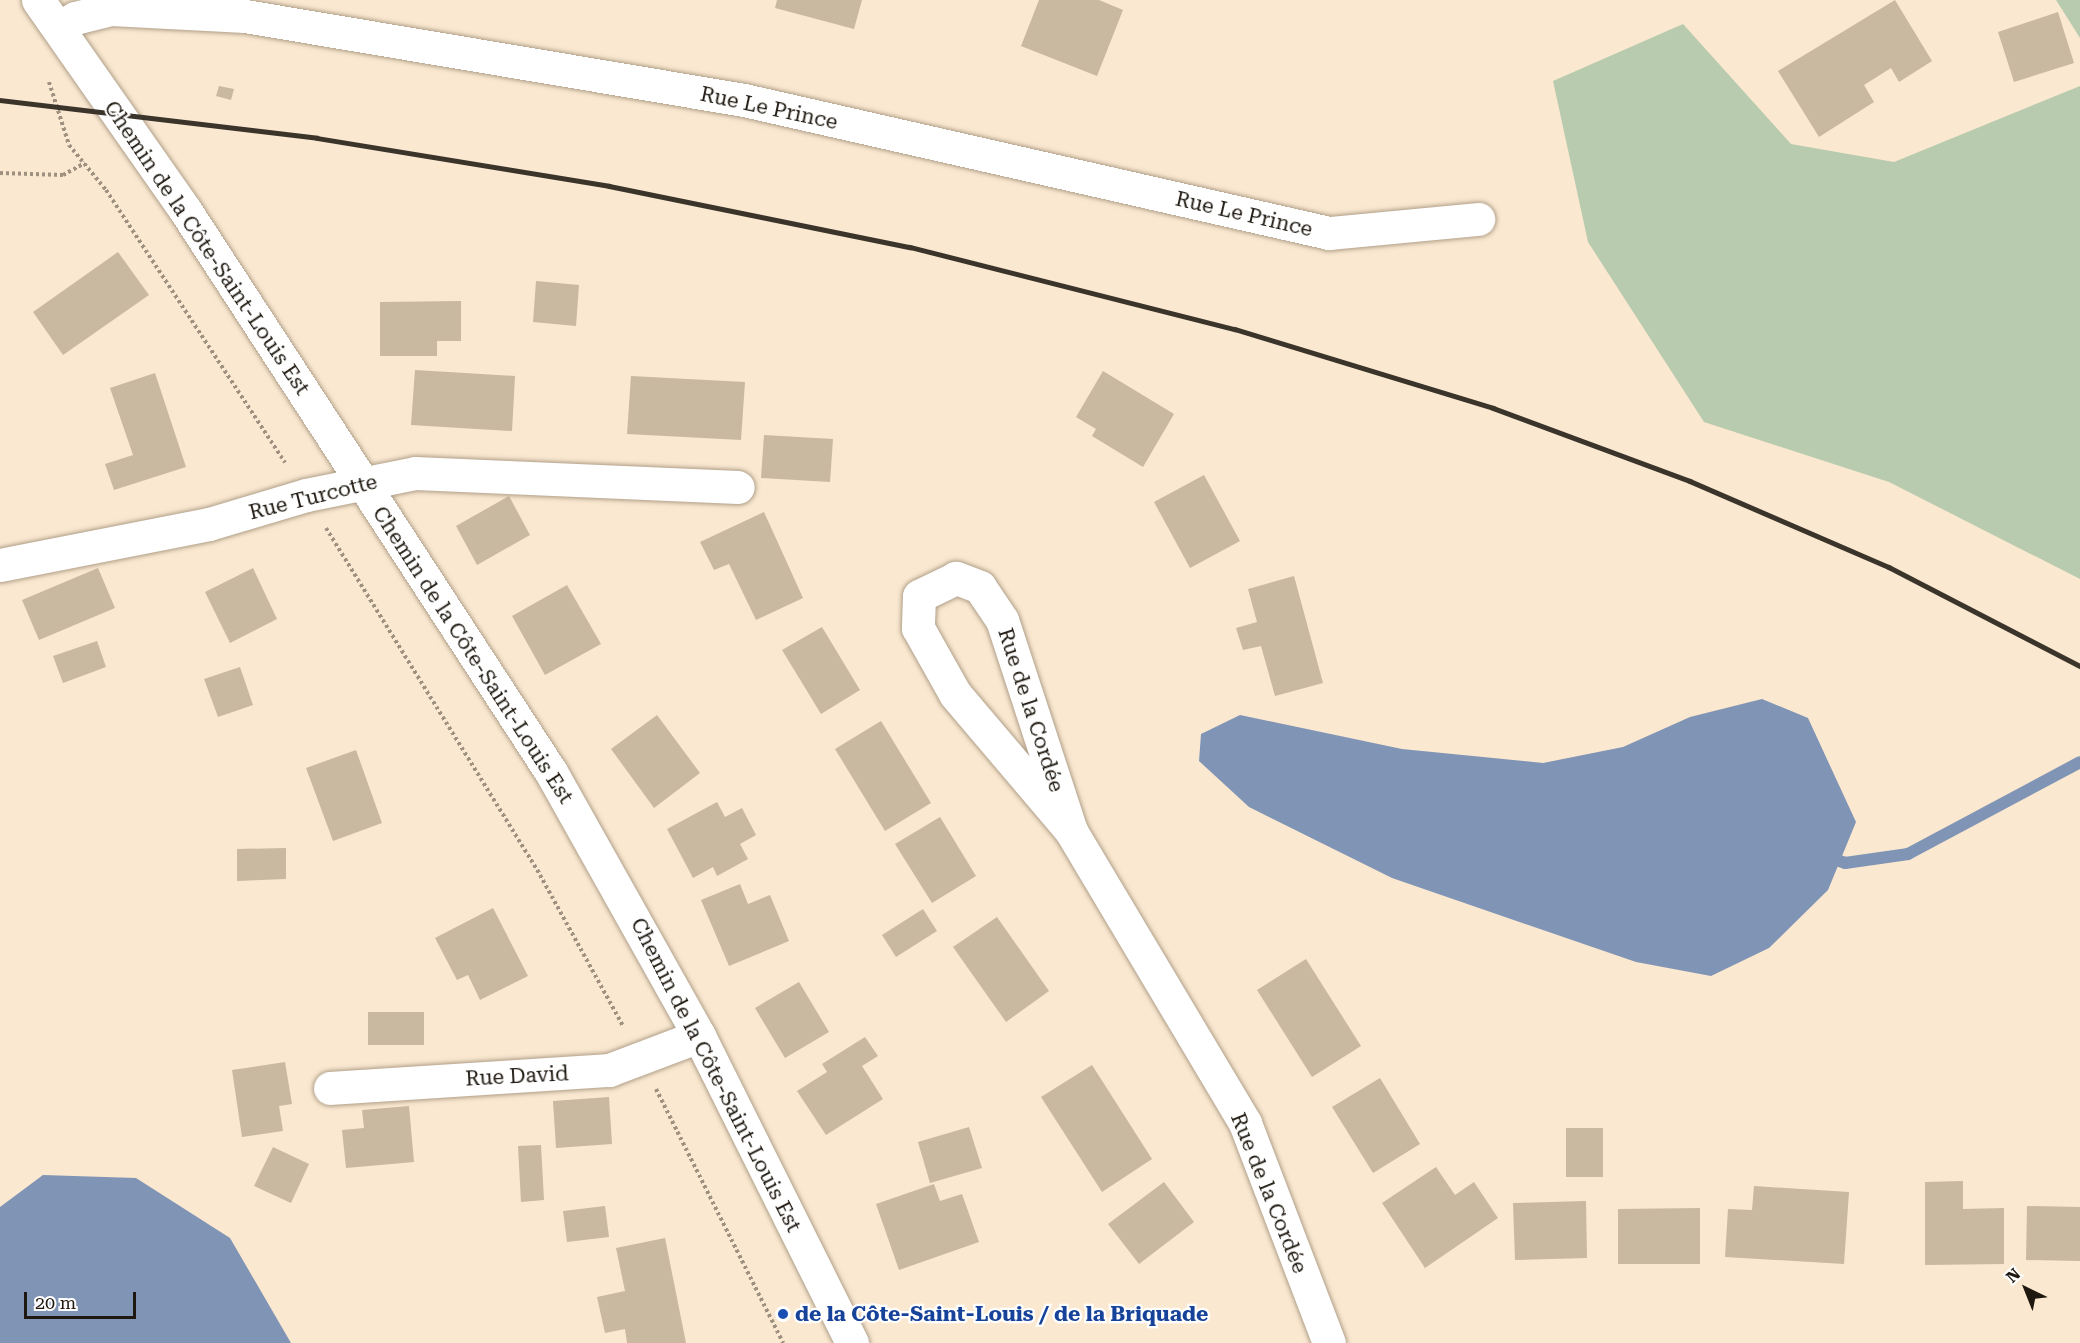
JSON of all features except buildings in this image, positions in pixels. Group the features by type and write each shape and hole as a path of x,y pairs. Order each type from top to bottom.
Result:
{"street":[{"name":"Chemin de la Côte-Saint-Louis Est","path":"38,0 185,210 551,772 699,1036 852,1343"},
{"name":"Rue Le Prince","path":"59,28 75,18 111,9 245,16 744,100 1329,233 1478,219"},
{"name":"Rue Turcotte","path":"0,564 209,524 362,483 415,473 738,487"},
{"name":"Rue de la Cordée","path":"1071,831 1002,620 980,587 956,578 920,596 918,628 955,694 1071,831 1245,1123 1329,1343"},
{"name":"Rue David","path":"330,1088 609,1070 699,1036"}],"path":[{"path":"47,75 63,133 292,473"},
{"path":"0,173 63,176 85,163"},
{"path":"325,526 540,875 628,1035"},
{"path":"651,1080 783,1343"}],"green space":[{"path":"2056,0 2080,0 2080,38"},
{"path":"1683,24 1791,144 1894,162 2080,86 2080,579 1889,482 1704,422 1588,242 1553,81"}],"water":[{"path":"1762,699 1808,718 1856,822 1828,890 1769,948 1711,976 1636,962 1392,878 1249,807 1199,761 1201,734 1240,715 1402,749 1543,763 1623,747 1690,717"},
{"path":"43,1175 136,1178 230,1238 291,1343 0,1343 0,1207"}],"waterway":[{"path":"1824,856 1845,863 1908,854 2080,762"}],"railway":[{"path":"0,100 317,138 609,186 910,247 1235,329 1493,408 1690,481 1889,567 2080,666"}],"place":[{"name":"de la Côte-Saint-Louis / de la Briquade","path":"783,1314"}]}
